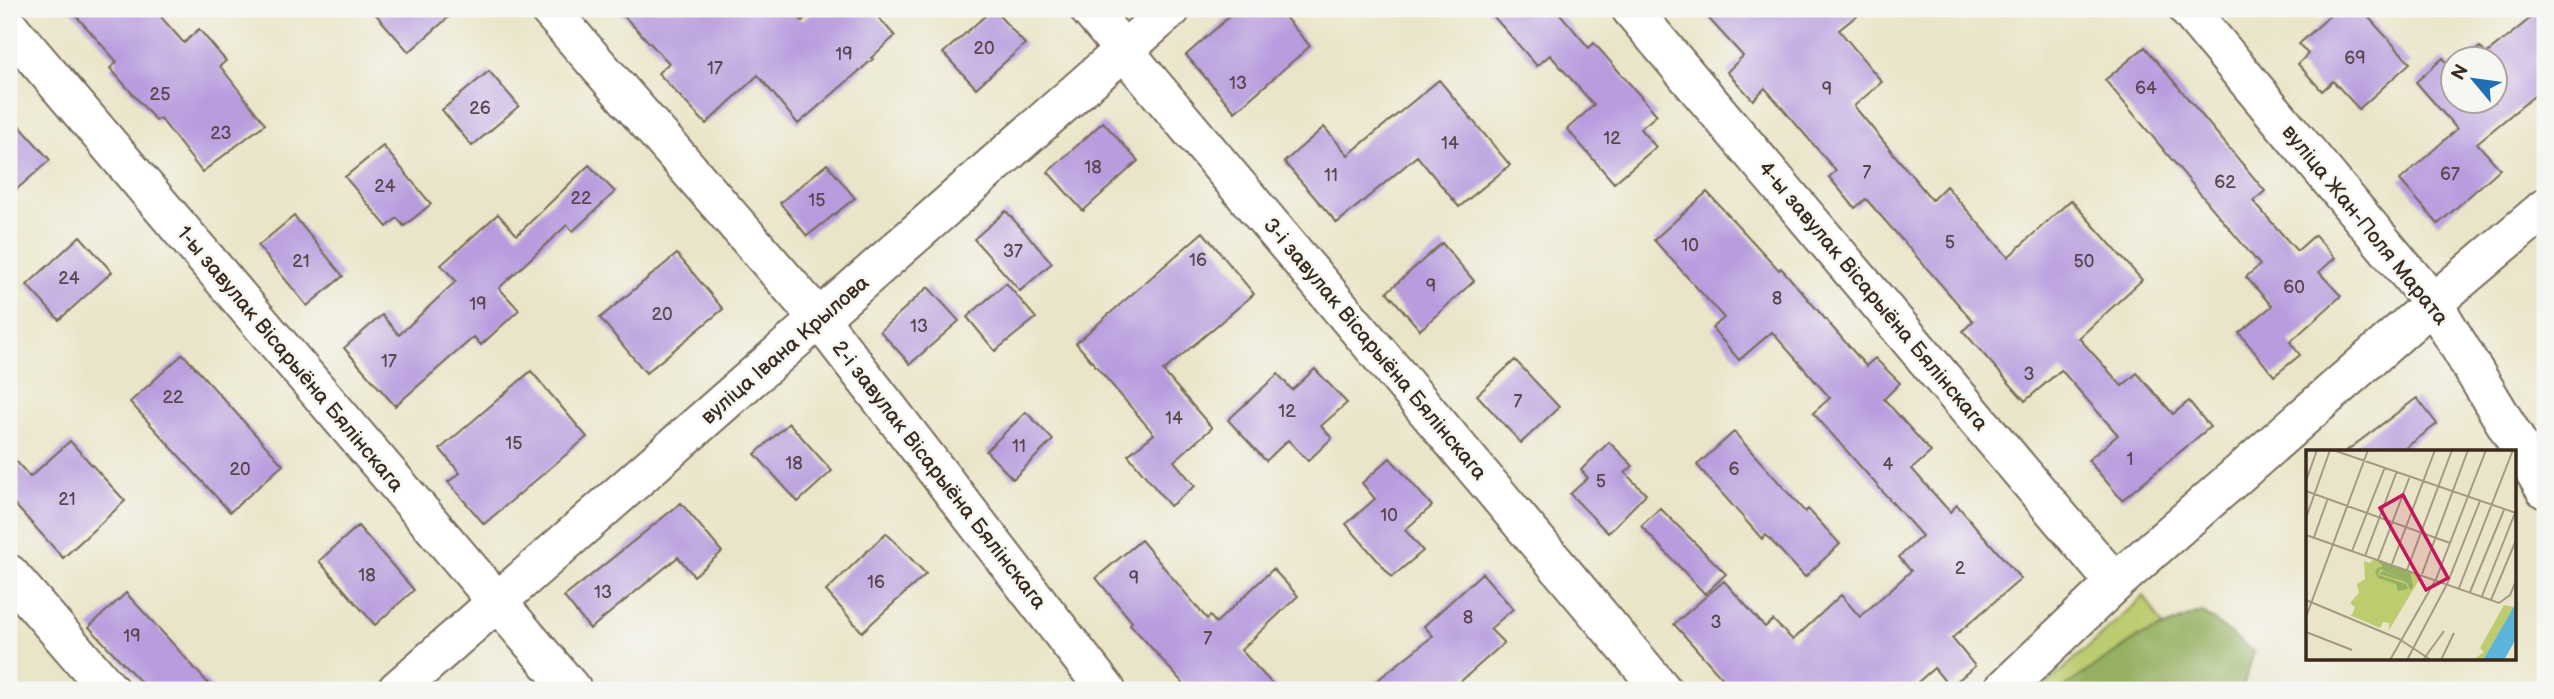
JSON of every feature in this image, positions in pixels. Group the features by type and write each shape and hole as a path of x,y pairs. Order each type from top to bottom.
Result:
{"street":[{"name":"2-і завулак Вісарыёна Бялінскага","path":"549,9 820,320 1105,690"},
{"name":"3-і завулак Вісарыёна Бялінскага","path":"1089,9 1662,690"},
{"name":"вуліца Івана Крылова","path":"397,690 1171,9"},
{"name":"4-ы завулак Вісарыёна Бялінскага","path":"1631,9 2115,583"},
{"name":"вуліца Жан-Поля Марата","path":"2189,9 2433,303 2545,489"},
{"name":"1-ы завулак Вісарыёна Бялінскага","path":"9,27 572,690"},
{"path":"2003,690 2115,583 2545,208"},
{"path":"9,574 109,690"}],"green space":[{"path":"2144,596 2204,690 2041,690"},
{"path":"2202,612 2254,652 2242,690 2062,690 2139,637"}],"building":[{"path":"70,9 154,9 184,43 199,29 226,61 220,66 265,124 202,172 160,118 156,121 110,68 117,62"},
{"path":"371,9 458,9 409,52"},
{"path":"617,9 791,9 802,21 816,9 871,9 895,36 871,58 873,59 798,124 758,75 706,124 658,73 669,63"},
{"path":"993,9 1025,44 976,88 943,53"},
{"path":"1238,9 1278,9 1310,46 1235,112 1186,55"},
{"path":"1487,9 1556,9 1589,48 1594,43 1657,115 1640,129 1656,147 1614,183 1567,129 1594,105 1550,55 1537,66"},
{"path":"1700,9 1865,9 1839,30 1882,82 1854,106 1932,200 1946,186 2008,257 2071,200 2142,280 2079,338 2122,386 2137,373 2173,414 2189,401 2210,427 2122,500 2088,460 2118,435 2061,370 2025,401 1963,331 1973,321 1866,199 1855,208 1829,177 1836,171 1765,88 1753,100 1727,72 1743,56"},
{"path":"2337,9 2361,9 2410,63 2359,109 2333,81 2322,91 2298,64 2308,54 2299,44"},
{"path":"2545,9 2545,87 2477,143 2500,169 2438,224 2400,180 2457,129 2446,116 2508,116 2508,46 2496,46"},
{"path":"2145,47 2265,191 2253,201 2297,251 2315,235 2335,258 2319,272 2341,296 2290,342 2300,355 2274,376 2239,333 2272,306 2246,277 2260,265 2105,80"},
{"path":"2438,62 2438,107 2416,82"},
{"path":"489,71 519,106 472,146 442,110"},
{"path":"1439,80 1510,165 1459,207 1417,156 1337,223 1284,162 1324,127 1348,155"},
{"path":"9,114 50,160 9,196"},
{"path":"1103,122 1138,161 1083,211 1048,172"},
{"path":"383,146 431,204 404,226 397,218 387,227 345,177"},
{"path":"827,164 855,198 807,236 780,203"},
{"path":"589,165 615,192 573,231 567,225 499,288 519,310 481,345 474,337 395,406 344,348 382,315 399,335 456,281 441,265 498,214 517,235"},
{"path":"1707,192 1779,270 1781,268 1866,366 1875,358 1900,383 1884,399 1931,452 1912,469 1950,512 1957,505 2021,579 1952,638 1975,666 1950,687 1934,668 1909,690 1733,690 1674,624 1724,581 1765,627 1773,620 1793,640 1841,595 1860,617 1911,571 1899,557 1922,536 1813,413 1830,398 1772,332 1739,360 1712,328 1724,318 1654,240"},
{"path":"1006,211 1052,263 1020,291 974,239"},
{"path":"294,216 343,276 307,306 258,246"},
{"path":"1203,232 1254,294 1163,371 1212,428 1174,461 1195,486 1170,506 1128,455 1154,434 1076,343"},
{"path":"80,236 112,272 59,320 27,285"},
{"path":"1442,243 1474,281 1420,330 1387,292"},
{"path":"677,254 723,309 646,373 600,318"},
{"path":"1006,283 1036,318 995,351 967,317"},
{"path":"928,287 959,321 910,364 880,331"},
{"path":"183,354 283,465 230,512 130,402"},
{"path":"1515,360 1559,407 1521,443 1477,395"},
{"path":"1315,369 1347,403 1321,426 1332,438 1308,461 1288,440 1266,461 1228,420 1278,374 1292,390"},
{"path":"531,371 587,437 484,524 448,482 460,473 440,449"},
{"path":"2417,398 2437,424 2403,450 2348,450"},
{"path":"1026,412 1053,440 1013,479 986,451"},
{"path":"789,423 832,471 798,502 755,454"},
{"path":"1734,432 1805,512 1808,509 1840,544 1805,577 1766,535 1762,539 1697,465"},
{"path":"70,441 125,501 63,558 9,498 9,453 30,477"},
{"path":"1609,442 1633,466 1625,473 1646,494 1608,533 1570,494 1588,478 1581,470"},
{"path":"1390,458 1432,506 1405,530 1423,551 1392,577 1346,524 1375,499 1362,483"},
{"path":"681,503 722,552 694,576 678,557 590,629 564,597"},
{"path":"1660,508 1726,574 1705,594 1641,526"},
{"path":"358,526 414,590 375,625 319,561"},
{"path":"886,533 926,574 862,632 826,591"},
{"path":"1141,540 1207,619 1210,616 1216,623 1273,569 1298,596 1241,650 1278,690 1189,690 1130,624 1132,622 1096,578"},
{"path":"1482,573 1513,609 1490,629 1504,643 1451,690 1365,690 1433,636 1424,626"},
{"path":"126,593 214,690 148,690 89,627"}]}
